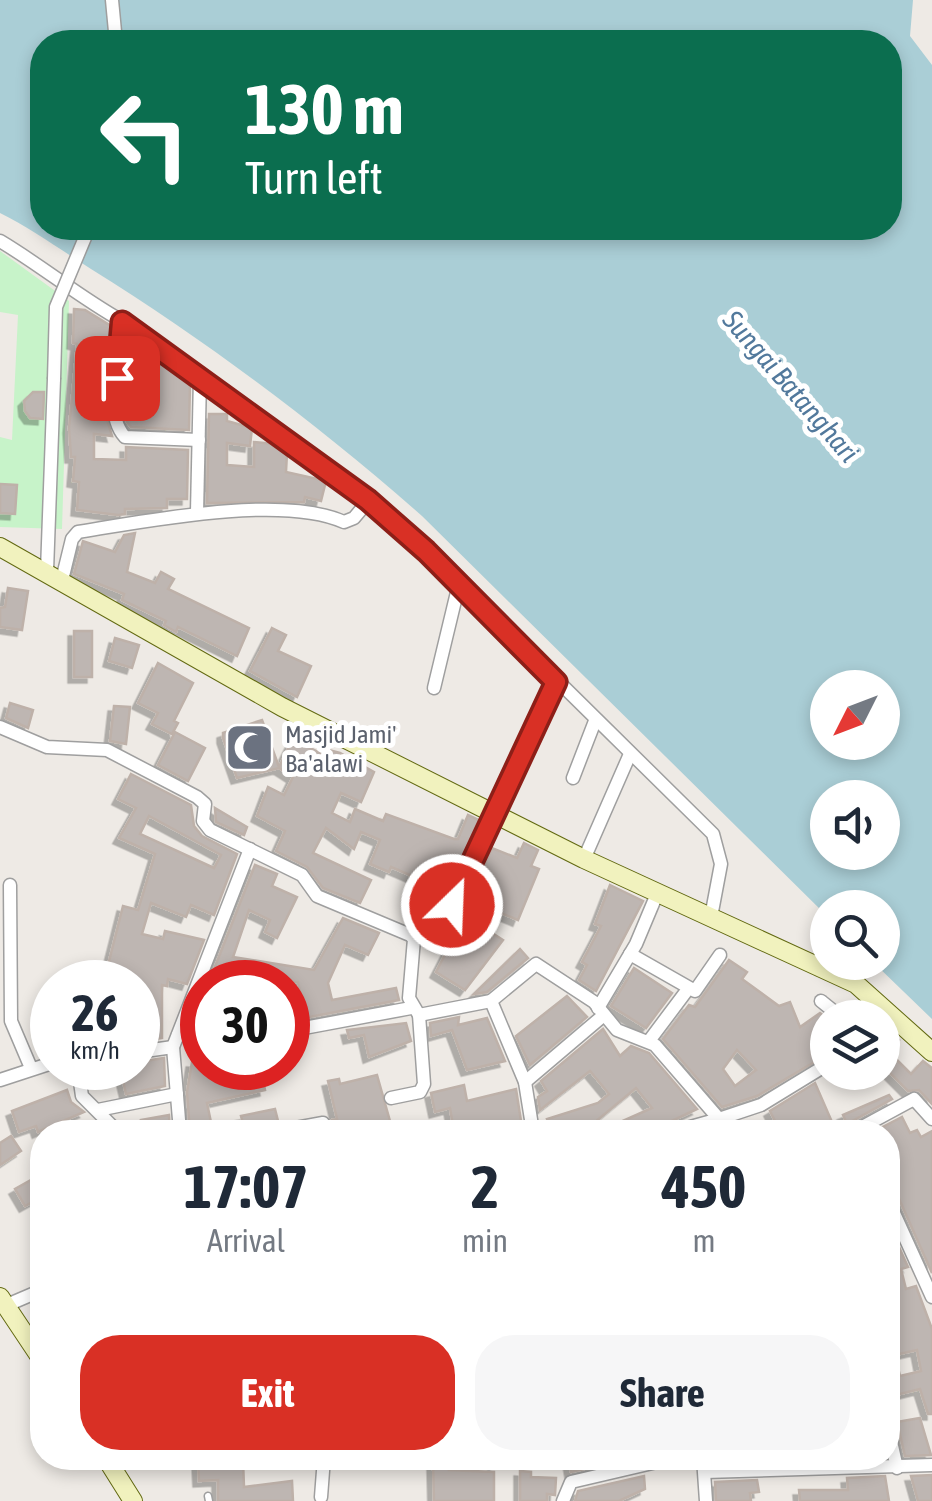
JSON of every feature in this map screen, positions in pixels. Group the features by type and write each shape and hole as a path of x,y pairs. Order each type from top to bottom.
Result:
{"street":[{"path":"112,0 115,30"},
{"path":"0,240 122,322 368,500 459,584 713,834 721,864 711,916"},
{"path":"55,576 56,308 84,240"},
{"path":"122,322 114,406 118,430 125,437 198,440"},
{"path":"196,512 200,378"},
{"path":"55,576 78,532 196,512 323,512 344,522 354,518 368,500"},
{"path":"0,547 282,707 584,859 856,984 932,1052"},
{"path":"434,688 459,584"},
{"path":"452,905 556,682"},
{"path":"573,778 595,721"},
{"path":"0,727 46,747 95,748 116,755 197,797 205,804 205,826 302,875 317,896 414,938 415,1012 424,1084 420,1092 392,1098"},
{"path":"584,859 630,754"},
{"path":"179,1120 175,1041 250,849"},
{"path":"10,885 6,1010 17,1043 30,1065"},
{"path":"525,1082 601,1011 657,894"},
{"path":"630,954 688,989 697,990 720,954"},
{"path":"310,1028 491,1000 536,964 601,1011 617,1030 649,1041 719,1120 760,1105 810,1075"},
{"path":"649,1041 688,989"},
{"path":"491,1000 525,1082 531,1120"},
{"path":"160,1045 180,1040"},
{"path":"0,1080 30,1069"},
{"path":"81,1090 82,1096 107,1120"},
{"path":"98,1110 177,1094"},
{"path":"875,1120 914,1099 932,1118"},
{"path":"900,1226 932,1297"},
{"path":"30,1293 3,1301 30,1342"},
{"path":"900,1468 932,1465"},
{"path":"114,1470 133,1501"},
{"path":"321,1497 323,1470"},
{"path":"563,1501 570,1482 600,1470"},
{"path":"704,1470 706,1501"}],"green space":[{"path":"0,251 69,301 62,529 0,527 0,437 12,440 18,315 0,312"}],"water":[{"name":"Sungai Batanghari","path":"0,0 913,0 910,36 932,65 932,1019 892,980 900,980 900,890 810,890 810,899 383,482 220,355 46,240 902,240 902,30 30,30 30,230 0,213"}],"building":[{"path":"74,309 85,310 111,326 105,373 98,372 95,409 104,409 112,436 94,434 94,459 126,460 126,447 188,450 187,499 167,499 167,508 125,509 125,514 118,515 77,510 79,482 73,481 75,457 71,457 69,428 77,344 73,343"},
{"path":"158,362 190,383 189,430 131,427 127,422 124,378 159,377"},
{"path":"33,392 44,392 43,419 30,418 25,411 24,401"},
{"path":"209,414 227,414 227,421 252,428 250,446 227,443 227,465 254,467 254,442 275,444 287,453 286,472 326,481 321,501 305,497 304,502 207,503"},
{"path":"0,484 17,485 15,514 0,513"},
{"path":"135,533 127,572 155,583 161,572 174,579 168,589 249,628 237,656 178,627 176,632 164,625 166,621 122,600 124,594 74,574 83,541 115,552 124,535"},
{"path":"8,588 28,591 22,630 0,627 0,608 5,607"},
{"path":"272,628 286,635 278,651 311,666 297,697 250,671"},
{"path":"74,631 92,631 92,677 74,677"},
{"path":"115,638 139,645 132,668 109,661"},
{"path":"158,663 193,683 174,721 178,723 172,734 152,724 158,713 138,703"},
{"path":"10,703 33,710 28,728 6,718"},
{"path":"114,706 130,707 126,744 110,741"},
{"path":"262,720 279,767 293,739 322,754 325,749 340,753 374,772 361,802 341,793 332,813 350,822 355,809 383,821 386,814 458,839 468,815 481,821 454,877 425,865 419,879 391,867 389,872 370,864 380,840 361,832 354,849 326,828 313,853 371,880 360,903 323,888 307,867 276,851 285,831 257,816 268,787 284,795 293,777 279,768 237,778 223,738 223,733"},
{"path":"175,732 205,748 188,781 158,765"},
{"path":"131,774 191,805 194,826 202,836 237,854 214,915 191,905 186,917 151,903 142,934 163,939 165,931 204,940 196,960 180,960 180,982 168,979 167,986 162,985 160,1038 160,960 109,960 123,906 138,910 155,854 119,838 136,808 118,799","holes":["149,816 221,855 214,868 140,834"]},
{"path":"215,808 247,827 244,835 216,822"},
{"path":"524,843 538,850 531,866 539,869 518,920 469,900 492,848 517,858"},
{"path":"255,865 277,874 272,886 297,897 277,938 265,932 270,920 249,910 233,957 252,960 218,960"},
{"path":"610,885 643,901 596,991 579,980 587,965 582,962 601,926 595,924"},
{"path":"343,918 379,933 368,955 345,945 328,983 332,1000 396,988 399,1000 310,1017 310,969 314,970"},
{"path":"462,922 503,940 465,990 436,972"},
{"path":"520,949 528,958 487,992 474,994"},
{"path":"729,960 747,972 742,979 779,1006 790,1002 800,1027 810,1020 810,1065 757,1096 722,1107 663,1039 689,1005 695,1007","holes":["737,1050 756,1070 735,1086 723,1069"]},
{"path":"634,968 672,993 646,1028 611,1006"},
{"path":"567,996 587,1017 530,1065 516,1036"},
{"path":"459,1017 458,1025 487,1018 505,1061 467,1070 452,1030 431,1036 430,1023"},
{"path":"406,1023 411,1041 369,1057 364,1035 349,1038 347,1030"},
{"path":"603,1029 620,1056 631,1046 649,1053 697,1109 674,1120 625,1120 652,1108 636,1088 597,1120 547,1120 598,1103 609,1094 590,1071 540,1110 538,1097 547,1091 541,1081"},
{"path":"164,1058 165,1086 160,1087 160,1059"},
{"path":"923,1061 932,1068 932,1104 919,1090 908,1091 900,1083 900,1063 911,1074"},
{"path":"377,1075 390,1120 332,1120 337,1119 328,1081 339,1079 340,1084"},
{"path":"464,1085 467,1101 516,1089 521,1120 452,1120 450,1108 435,1112 431,1093"},
{"path":"810,1086 810,1090 818,1090 831,1120 774,1120 770,1111"},
{"path":"67,1090 71,1102 84,1112 66,1120 30,1120 30,1128 19,1132 12,1111"},
{"path":"187,1090 265,1090 207,1103 211,1120 189,1120"},
{"path":"889,1095 892,1099 854,1120 845,1120 843,1115"},
{"path":"275,1109 278,1120 242,1120 241,1116"},
{"path":"169,1115 169,1120 141,1120"},
{"path":"902,1117 910,1133 917,1130 921,1137 932,1131 932,1273 900,1201 900,1120 896,1120"},
{"path":"11,1136 21,1151 0,1165 0,1143"},
{"path":"30,1181 30,1203 25,1206 15,1189"},
{"path":"900,1249 908,1267 901,1269 906,1289 916,1286 932,1329 932,1414 928,1414 920,1389 900,1394 900,1376 921,1371 917,1350 900,1354"},
{"path":"920,1418 931,1455 905,1456 900,1421"},
{"path":"198,1470 243,1470 244,1487 292,1481 293,1501 218,1501 218,1480 199,1481"},
{"path":"433,1470 494,1472 494,1501 434,1501"},
{"path":"520,1471 531,1472 531,1477 556,1478 555,1495 547,1494 547,1501 520,1501"},
{"path":"932,1475 932,1501 918,1501 911,1476"},
{"path":"644,1476 645,1489 619,1501 575,1501 578,1491"},
{"path":"885,1476 889,1501 800,1501 799,1490 848,1490 847,1478"},
{"path":"757,1480 759,1492 750,1493 751,1501 716,1501 715,1482"}],"place":[{"name":"Masjid Jami' Ba'alawi","path":"250,748"}],"route":[{"path":"117,378 122,322 368,500 426,551 556,682 452,905"}]}
